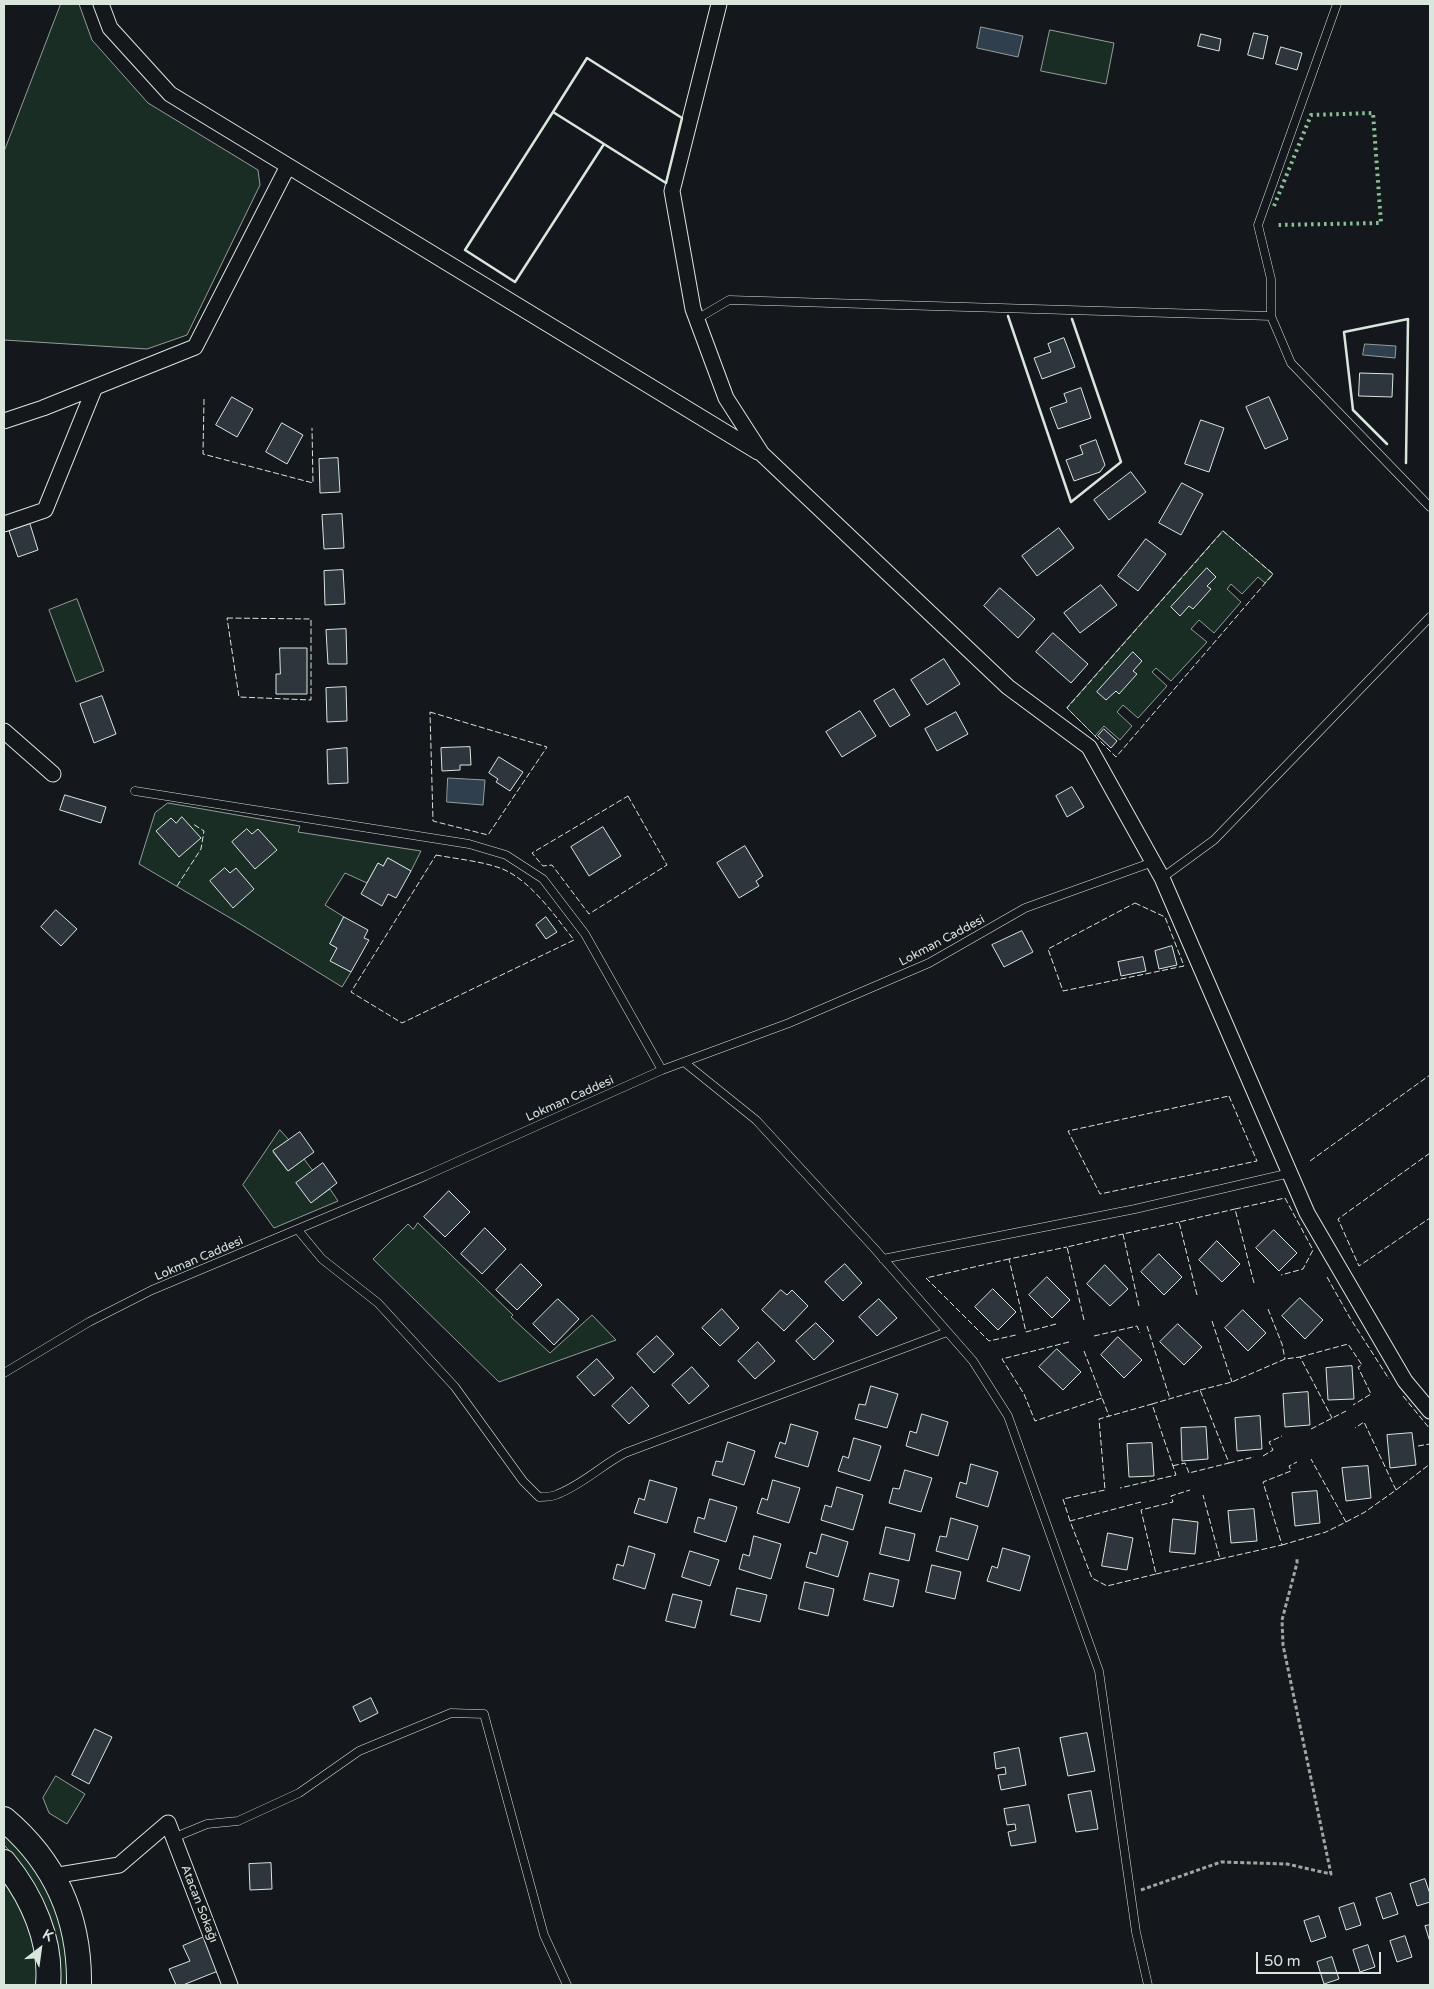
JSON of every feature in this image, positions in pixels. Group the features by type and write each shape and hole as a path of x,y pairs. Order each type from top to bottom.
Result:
{"main road":[{"path":"4,1819 24,1837 53,1876 68,1911 74,1936 79,1985"},
{"path":"4,1862 17,1878 31,1902 41,1928 49,1972 48,1985"}],"street":[{"path":"101,4 110,28 170,94 762,454 1008,687 1088,746 1162,878 1307,1213 1405,1381 1430,1411"},
{"path":"719,4 672,191 693,308 726,398 762,454"},
{"path":"4,421 195,347 288,166"},
{"path":"4,524 45,510 95,387"},
{"path":"4,731 53,774"},
{"name":"Atacan Sokağı","path":"53,1876 119,1865 168,1823 230,1985"}],"lane":[{"path":"1337,4 1258,224 1271,279 1271,316 1291,363 1430,507"},
{"path":"697,319 729,300 1271,316"},
{"path":"1162,878 1214,840 1430,617"},
{"path":"134,791 470,844 506,855 543,879 586,934 662,1070"},
{"name":"Lokman Caddesi","path":"4,1373 89,1322 152,1290 425,1176 662,1070 789,1023 929,963 1025,908 1153,862"},
{"path":"684,1062 756,1120 973,1361 1008,1416 1099,1671 1136,1932 1148,1985"},
{"path":"883,1259 1135,1209 1290,1172"},
{"path":"298,1230 322,1259 378,1304 455,1387 523,1481 539,1498 557,1495 584,1481 608,1462 625,1453 947,1332"},
{"path":"173,1838 208,1824 238,1821 299,1793 359,1751 451,1713 484,1714 544,1935 568,1985"}],"path":[{"path":"1131,1894 1221,1862 1287,1864 1331,1874 1283,1645 1282,1620 1297,1564 1297,1556"}],"green space":[{"path":"61,4 79,4 92,40 148,103 258,170 260,185 187,335 147,349 4,340 4,152"},
{"path":"1050,30 1114,43 1106,84 1041,71"},
{"path":"1223,531 1273,574 1265,583 1258,577 1242,594 1231,584 1227,589 1241,602 1214,633 1199,620 1191,629 1207,642 1171,681 1156,668 1152,672 1167,686 1138,718 1123,705 1117,712 1132,726 1120,740 1104,726 1095,736 1067,708"},
{"path":"77,599 104,671 76,682 49,610"},
{"path":"168,803 300,826 298,832 421,851 411,871 388,858 383,866 378,863 367,883 345,873 325,905 344,917 330,944 337,948 331,961 351,972 342,987 139,864 155,813"},
{"path":"280,1130 289,1140 273,1152 288,1171 304,1159 313,1171 311,1202 330,1189 338,1201 274,1228 243,1185"},
{"path":"418,1223 513,1315 511,1317 550,1353 592,1315 616,1340 499,1382 373,1259 408,1224 413,1229"},
{"path":"56,1776 85,1794 67,1824 49,1813 43,1798"},
{"path":"4,1832 34,1868 55,1909 66,1944 69,1985 61,1985 57,1946 53,1927 46,1909 29,1875 4,1845"},
{"path":"4,1879 19,1903 30,1929 36,1957 36,1985 4,1985"}],"water":[{"path":"981,27 1023,36 1018,57 977,48"},
{"path":"1365,344 1396,346 1395,358 1363,355"},
{"path":"448,778 485,780 483,805 447,802"}],"building":[{"path":"1254,33 1268,36 1263,59 1248,55"},
{"path":"1201,34 1221,39 1219,51 1198,46"},
{"path":"1281,47 1302,53 1297,70 1276,64"},
{"path":"1064,338 1075,367 1042,379 1034,358 1051,352 1048,344"},
{"path":"1360,373 1393,374 1392,397 1359,396"},
{"path":"1081,388 1091,418 1058,429 1050,408 1067,402 1064,394"},
{"path":"232,397 253,409 237,437 216,425"},
{"path":"1269,397 1288,439 1265,449 1246,407"},
{"path":"1201,420 1224,428 1209,472 1185,464"},
{"path":"282,423 303,435 287,464 266,452"},
{"path":"1096,440 1105,465 1100,472 1074,481 1066,460 1083,454 1080,446"},
{"path":"338,458 340,492 320,493 319,459"},
{"path":"1131,472 1146,492 1109,520 1094,500"},
{"path":"1182,483 1203,494 1181,535 1159,523"},
{"path":"342,514 344,548 324,549 322,515"},
{"path":"30,524 38,550 18,557 9,531"},
{"path":"1059,528 1074,548 1037,576 1022,556"},
{"path":"1146,539 1166,554 1138,591 1118,576"},
{"path":"1207,568 1216,577 1207,586 1211,589 1193,609 1189,606 1180,616 1171,607"},
{"path":"343,570 345,604 325,605 324,571"},
{"path":"1101,585 1117,605 1080,633 1064,613"},
{"path":"1000,588 1035,619 1018,638 984,606"},
{"path":"346,629 347,664 328,664 326,630"},
{"path":"1053,633 1088,664 1071,683 1036,652"},
{"path":"280,648 307,648 307,694 276,694 276,674 280,674"},
{"path":"1133,652 1142,661 1133,671 1137,674 1119,694 1116,691 1106,700 1097,692"},
{"path":"944,659 960,684 927,705 911,680"},
{"path":"346,687 347,721 327,722 326,688"},
{"path":"894,689 910,715 890,727 874,701"},
{"path":"102,696 116,734 94,743 80,704"},
{"path":"860,711 876,736 842,757 826,732"},
{"path":"956,712 968,734 937,751 925,729"},
{"path":"1104,729 1117,741 1111,748 1098,736"},
{"path":"470,747 471,765 460,765 460,770 442,771 441,748"},
{"path":"347,748 348,783 328,784 327,750"},
{"path":"499,757 523,772 510,791 496,782 498,779 489,773"},
{"path":"1072,787 1084,807 1067,817 1056,796"},
{"path":"65,795 106,807 101,823 60,810"},
{"path":"182,817 201,838 179,857 156,831 171,818 176,823"},
{"path":"603,827 621,856 589,876 571,847"},
{"path":"247,829 252,834 258,829 277,850 255,869 232,842"},
{"path":"745,846 763,876 756,881 759,886 739,898 717,863"},
{"path":"388,858 411,871 396,898 388,894 382,906 361,894 378,863 383,866"},
{"path":"225,868 230,873 236,868 254,889 233,908 210,881"},
{"path":"56,910 77,929 61,946 41,927"},
{"path":"344,917 368,930 364,938 369,940 351,972 330,961 337,948 330,944"},
{"path":"546,917 557,932 546,939 536,925"},
{"path":"1022,931 1033,952 1004,967 992,945"},
{"path":"1172,946 1177,965 1159,969 1155,951"},
{"path":"1143,957 1146,971 1121,976 1118,962"},
{"path":"300,1132 314,1152 288,1171 273,1151"},
{"path":"323,1163 337,1183 311,1203 296,1183"},
{"path":"449,1191 470,1212 445,1237 424,1217"},
{"path":"485,1228 506,1249 482,1274 461,1254"},
{"path":"1274,1230 1297,1253 1279,1271 1256,1248"},
{"path":"1217,1241 1240,1264 1222,1282 1199,1260"},
{"path":"1159,1254 1182,1277 1164,1295 1141,1272"},
{"path":"521,1264 542,1285 517,1310 496,1290"},
{"path":"845,1264 862,1283 843,1301 825,1282"},
{"path":"1105,1265 1128,1289 1110,1306 1087,1284"},
{"path":"1047,1277 1070,1300 1052,1318 1029,1295"},
{"path":"993,1289 1016,1312 998,1330 975,1307"},
{"path":"781,1290 787,1295 792,1290 808,1306 784,1331 762,1310"},
{"path":"1300,1298 1323,1320 1305,1339 1282,1316"},
{"path":"558,1299 579,1319 554,1345 533,1324"},
{"path":"879,1299 897,1318 877,1336 859,1317"},
{"path":"722,1309 739,1328 720,1346 702,1328"},
{"path":"1243,1310 1266,1333 1248,1351 1225,1328"},
{"path":"816,1323 834,1341 814,1360 796,1341"},
{"path":"1178,1324 1202,1347 1184,1365 1160,1342"},
{"path":"657,1336 674,1354 654,1373 637,1354"},
{"path":"1118,1337 1142,1360 1124,1378 1101,1355"},
{"path":"758,1342 775,1361 755,1379 738,1361"},
{"path":"1057,1349 1081,1372 1063,1390 1039,1367"},
{"path":"597,1359 614,1378 594,1396 577,1377"},
{"path":"1352,1366 1354,1399 1328,1400 1326,1368"},
{"path":"692,1367 709,1386 689,1404 672,1385"},
{"path":"871,1386 898,1394 887,1428 855,1419 859,1404 865,1405"},
{"path":"632,1387 649,1406 629,1424 612,1406"},
{"path":"1308,1392 1310,1425 1285,1427 1283,1394"},
{"path":"922,1414 948,1422 938,1456 906,1446 910,1431 916,1433"},
{"path":"1260,1416 1262,1449 1237,1451 1235,1418"},
{"path":"791,1424 818,1432 808,1467 775,1457 780,1442 785,1444"},
{"path":"1206,1427 1208,1459 1182,1461 1181,1428"},
{"path":"1412,1433 1416,1465 1390,1468 1387,1435"},
{"path":"854,1438 881,1446 870,1481 838,1471 843,1456 848,1458"},
{"path":"728,1442 755,1451 744,1485 712,1475 716,1461 722,1462"},
{"path":"1152,1443 1154,1476 1129,1477 1127,1444"},
{"path":"971,1464 998,1472 988,1507 956,1497 960,1482 966,1484"},
{"path":"1368,1466 1371,1498 1346,1501 1342,1468"},
{"path":"905,1470 932,1478 921,1512 889,1503 893,1488 899,1489"},
{"path":"650,1480 677,1488 667,1523 634,1513 639,1498 644,1500"},
{"path":"773,1480 800,1488 789,1523 757,1513 762,1498 767,1500"},
{"path":"837,1487 863,1495 853,1530 821,1520 825,1505 831,1507"},
{"path":"1317,1491 1320,1523 1295,1526 1292,1493"},
{"path":"710,1499 737,1507 726,1542 694,1532 698,1517 704,1519"},
{"path":"1254,1509 1257,1541 1231,1543 1228,1511"},
{"path":"951,1518 978,1526 968,1560 936,1551 940,1536 946,1537"},
{"path":"1173,1519 1198,1522 1195,1554 1170,1552"},
{"path":"886,1527 915,1534 909,1561 880,1554"},
{"path":"1108,1533 1133,1538 1127,1570 1102,1566"},
{"path":"822,1534 848,1542 838,1577 806,1567 810,1552 816,1554"},
{"path":"754,1536 781,1544 771,1579 739,1569 743,1554 749,1556"},
{"path":"629,1546 655,1554 645,1589 613,1579 617,1564 623,1566"},
{"path":"1003,1548 1030,1556 1020,1591 987,1581 992,1566 997,1568"},
{"path":"690,1551 719,1560 710,1586 682,1577"},
{"path":"932,1565 961,1572 955,1599 926,1592"},
{"path":"870,1573 899,1580 893,1607 864,1600"},
{"path":"805,1582 834,1589 828,1616 799,1609"},
{"path":"737,1588 767,1595 760,1622 731,1615"},
{"path":"673,1594 702,1601 695,1628 666,1621"},
{"path":"371,1698 378,1713 360,1722 353,1707"},
{"path":"95,1729 112,1737 89,1784 72,1775"},
{"path":"1087,1733 1095,1771 1068,1776 1060,1738"},
{"path":"1019,1748 1026,1785 1001,1790 998,1775 1006,1774 1005,1767 996,1769 994,1753"},
{"path":"1091,1791 1098,1829 1076,1832 1068,1795"},
{"path":"1029,1805 1036,1842 1011,1846 1008,1832 1016,1830 1015,1824 1007,1825 1004,1809"},
{"path":"271,1863 272,1889 250,1890 249,1864"},
{"path":"1425,1879 1430,1894 1430,1902 1417,1906 1410,1884"},
{"path":"1391,1893 1398,1914 1383,1919 1376,1898"},
{"path":"1354,1903 1361,1925 1346,1930 1339,1908"},
{"path":"1319,1916 1326,1937 1311,1942 1304,1921"},
{"path":"1430,1925 1430,1942 1425,1926"},
{"path":"1405,1936 1412,1957 1397,1962 1390,1941"},
{"path":"204,1937 218,1971 183,1985 176,1985 169,1969 190,1961 183,1946"},
{"path":"1368,1945 1375,1967 1360,1972 1353,1950"},
{"path":"1332,1957 1339,1979 1324,1984 1317,1962"}],"hedge":[{"path":"1274,206 1311,115 1373,113 1381,223 1275,225"}],"fence":[{"path":"204,399 203,454 313,483 312,428"},
{"path":"1223,531 1273,574 1116,757 1067,708 1223,531"},
{"path":"227,618 311,619 311,700 239,697 227,618"},
{"path":"430,712 547,747 488,835 433,821 430,712"},
{"path":"628,796 667,865 589,914 552,865 543,866 532,853 628,796"},
{"path":"177,886 201,849 204,831 193,824"},
{"path":"436,855 485,864 511,873 532,889 574,940 402,1023 351,992 436,855"},
{"path":"1135,903 1165,917 1184,966 1063,991 1048,949 1135,903"},
{"path":"1310,1161 1430,1075"},
{"path":"1229,1096 1257,1161 1100,1194 1068,1131 1229,1096"},
{"path":"1430,1153 1338,1219 1359,1266 1430,1218"},
{"path":"1254,1283 1235,1209 1285,1198 1313,1250 1303,1269 1281,1275"},
{"path":"1197,1295 1179,1222 1235,1209"},
{"path":"1139,1306 1123,1234 1179,1222"},
{"path":"1084,1320 1067,1247 1123,1234"},
{"path":"1056,1324 1026,1332 1009,1259 1067,1247"},
{"path":"1009,1259 926,1278 989,1341 1016,1335"},
{"path":"1327,1277 1350,1318 1389,1379"},
{"path":"1268,1309 1282,1344 1285,1359"},
{"path":"1212,1321 1232,1382"},
{"path":"1094,1336 1137,1326 1140,1333"},
{"path":"1147,1326 1170,1399"},
{"path":"1069,1342 1002,1359 1024,1394 1035,1421 1102,1398"},
{"path":"1300,1357 1348,1344 1362,1365 1358,1367 1371,1394 1353,1405"},
{"path":"1084,1351 1109,1416"},
{"path":"1200,1390 1232,1382 1285,1359 1300,1357 1332,1418"},
{"path":"1152,1404 1200,1390 1229,1463 1189,1473 1185,1463 1172,1466"},
{"path":"1403,1396 1430,1429"},
{"path":"1070,1521 1063,1499 1105,1490 1099,1419 1152,1404 1176,1475 1120,1488"},
{"path":"1311,1429 1346,1411"},
{"path":"1346,1522 1365,1512 1396,1490 1364,1422 1355,1428"},
{"path":"1263,1456 1273,1450 1269,1442 1282,1436"},
{"path":"1418,1446 1430,1444"},
{"path":"1229,1463 1254,1457"},
{"path":"1282,1545 1326,1532 1346,1522 1311,1459"},
{"path":"1220,1559 1282,1545 1263,1482 1291,1471 1289,1466 1297,1462"},
{"path":"1396,1490 1430,1464"},
{"path":"1141,1502 1070,1521 1092,1578 1107,1586 1156,1574 1141,1510 1173,1502 1171,1496 1190,1490"},
{"path":"1156,1574 1220,1559 1203,1495"}],"wall":[{"path":"587,58 682,118 666,183 553,112 587,58"},
{"path":"553,112 604,144 515,282 465,250 553,112"},
{"path":"1008,316 1071,502 1121,462 1072,319"},
{"path":"1387,444 1353,410 1344,332 1408,319 1406,463"}]}
